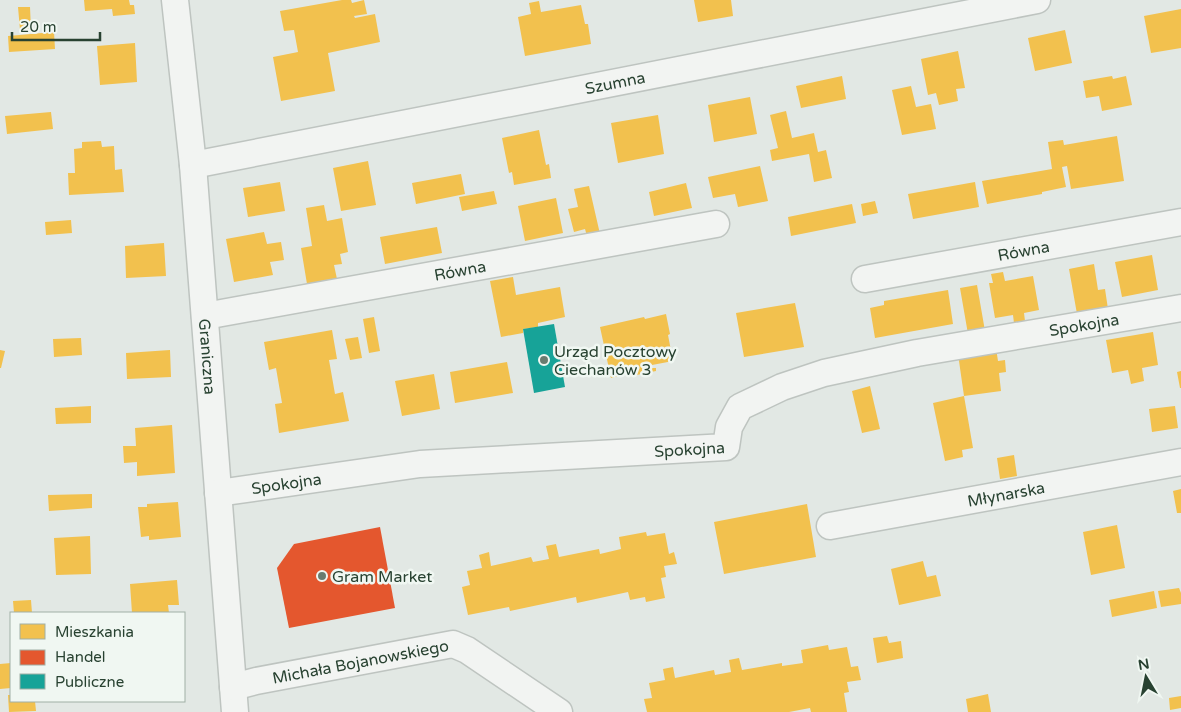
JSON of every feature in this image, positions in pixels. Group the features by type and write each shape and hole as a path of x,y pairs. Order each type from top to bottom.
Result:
{"street":[{"name":"Graniczna","path":"175,0 193,165 234,700"},
{"name":"Szumna","path":"193,165 1037,0"},
{"name":"Równa","path":"865,279 1181,222"},
{"name":"Równa","path":"205,316 716,224"},
{"name":"Spokojna","path":"218,493 420,464 726,447 729,427 740,408 782,387 824,374 917,353 1181,308"},
{"name":"Młynarska","path":"830,526 1181,462"},
{"name":"Michała Bojanowskiego","path":"234,700 256,681 453,644 467,650 559,712"}],"building: Mieszkania":[{"path":"84,0 129,0 130,5 134,5 135,14 113,16 112,9 85,11"},
{"path":"351,0 352,3 364,0 367,14 354,16 355,18 375,14 380,42 328,53 335,91 281,101 273,57 298,52 294,30 284,31 280,11"},
{"path":"694,0 731,0 733,16 698,22"},
{"path":"539,1 541,12 581,5 585,24 588,24 591,44 525,56 518,17 531,14 529,3"},
{"path":"18,7 30,7 31,29 20,30"},
{"path":"1181,9 1181,48 1151,53 1144,16"},
{"path":"1065,30 1072,63 1035,71 1028,38"},
{"path":"54,32 55,49 9,52 8,36"},
{"path":"135,43 137,82 100,85 97,46"},
{"path":"958,51 965,88 956,89 958,101 939,105 936,93 928,95 921,59"},
{"path":"842,76 846,99 801,108 796,86"},
{"path":"1112,76 1113,79 1126,76 1132,105 1102,111 1099,96 1086,98 1083,81"},
{"path":"911,86 916,107 931,104 936,129 902,135 892,90"},
{"path":"750,97 757,134 714,142 708,105"},
{"path":"786,111 792,138 814,133 818,152 826,150 832,178 814,182 809,154 772,161 770,150 778,148 770,115"},
{"path":"51,112 53,129 7,134 5,116"},
{"path":"658,115 664,154 618,163 611,123"},
{"path":"539,130 546,165 549,164 551,178 514,185 512,172 509,173 502,138"},
{"path":"1117,136 1124,181 1071,189 1067,166 1062,167 1066,187 1042,192 1042,194 987,204 982,181 1052,169 1048,142 1063,140 1064,145"},
{"path":"101,141 102,147 114,146 115,170 122,169 124,192 69,195 68,173 75,173 74,149 82,148 82,142"},
{"path":"368,161 376,205 341,211 333,168"},
{"path":"760,166 768,201 738,207 735,194 713,198 708,177"},
{"path":"461,174 465,194 416,204 412,183"},
{"path":"280,182 285,211 248,217 243,188"},
{"path":"975,182 979,207 913,219 908,194"},
{"path":"686,183 692,208 654,216 649,192"},
{"path":"589,186 600,234 587,236 585,229 574,232 568,209 578,207 574,189"},
{"path":"494,191 497,204 462,211 459,197"},
{"path":"556,198 563,233 525,241 518,206"},
{"path":"875,201 878,213 863,216 861,204"},
{"path":"852,204 856,223 791,236 788,217"},
{"path":"324,205 327,221 342,218 348,252 340,254 342,264 334,265 337,279 307,284 301,248 312,246 306,208"},
{"path":"71,220 72,233 46,235 45,222"},
{"path":"437,227 442,253 385,264 380,237"},
{"path":"264,232 267,244 281,242 284,260 270,262 273,275 234,282 226,239"},
{"path":"164,243 166,276 126,278 125,246"},
{"path":"1152,255 1158,290 1122,297 1115,262"},
{"path":"1094,264 1098,290 1105,289 1108,309 1077,314 1069,269"},
{"path":"1003,272 1005,281 1033,276 1039,310 1024,313 1025,321 1014,323 1013,315 995,318 989,283 993,283 991,274"},
{"path":"513,277 516,295 560,287 565,317 538,323 538,327 523,329 523,333 501,337 490,281"},
{"path":"977,285 985,331 968,334 960,288"},
{"path":"948,290 953,324 875,338 870,308 884,305 884,301"},
{"path":"795,303 804,347 744,357 736,313"},
{"path":"666,314 673,361 652,365 652,368 656,368 656,371 627,377 626,374 611,378 600,327"},
{"path":"374,317 380,351 369,353 363,319"},
{"path":"332,330 337,359 329,360 335,394 343,392 349,421 279,433 275,404 282,403 276,368 269,370 264,342"},
{"path":"1153,332 1158,365 1142,368 1144,381 1131,384 1128,370 1112,373 1106,340"},
{"path":"358,337 362,358 350,360 345,339"},
{"path":"81,338 82,355 54,357 53,339"},
{"path":"996,348 998,361 1005,360 1006,372 999,373 1001,391 964,396 958,354"},
{"path":"0,350 5,351 1,368 0,368"},
{"path":"170,350 171,377 127,379 126,353"},
{"path":"507,362 513,393 455,403 450,372"},
{"path":"1181,371 1181,388 1180,388 1177,372"},
{"path":"434,374 440,409 402,416 395,381"},
{"path":"870,386 880,429 862,433 852,391"},
{"path":"964,396 973,448 962,450 963,457 945,461 933,403"},
{"path":"91,406 91,423 56,424 55,408"},
{"path":"1175,406 1178,428 1152,432 1149,409"},
{"path":"172,425 175,473 137,476 137,462 124,463 123,446 136,446 135,428"},
{"path":"1014,455 1017,476 1000,479 997,458"},
{"path":"1181,489 1181,513 1177,513 1173,491"},
{"path":"92,494 92,508 49,511 48,495"},
{"path":"178,502 181,537 149,540 149,536 141,537 138,507 147,507 147,504"},
{"path":"807,504 816,557 724,574 714,522"},
{"path":"1117,525 1125,568 1091,575 1083,532"},
{"path":"646,532 647,536 665,533 669,554 674,552 677,564 664,566 666,577 661,578 665,598 646,602 645,597 630,600 628,592 577,603 576,597 510,611 509,607 468,615 462,587 470,585 467,571 482,568 479,555 489,552 491,566 531,557 533,562 549,559 546,546 556,544 559,557 599,549 600,554 621,549 619,537"},
{"path":"90,536 91,574 56,575 54,538"},
{"path":"923,561 927,577 936,575 941,596 899,605 891,569"},
{"path":"177,580 179,605 168,605 169,612 132,612 130,584"},
{"path":"1179,588 1181,604 1161,607 1158,591"},
{"path":"1154,591 1157,608 1112,617 1109,600"},
{"path":"31,600 32,612 14,612 13,601"},
{"path":"887,636 889,643 901,641 903,658 877,663 873,638"},
{"path":"828,645 829,650 847,647 851,667 858,666 861,680 847,682 849,692 844,693 847,712 811,712 810,708 789,712 647,712 644,699 652,698 649,683 665,680 663,669 673,667 675,678 714,670 715,675 731,672 729,660 739,658 742,670 782,663 782,666 803,663 801,650"},
{"path":"10,663 10,688 0,689 0,664"},
{"path":"988,694 991,712 968,712 966,699"},
{"path":"8,695 10,695 10,702 35,702 36,711 9,712"},
{"path":"1181,696 1181,708 1170,710 1169,698"}],"building: Handel":[{"path":"380,527 395,608 289,628 277,568 294,544"}],"building: Publiczne":[{"name":"Urząd Pocztowy Ciechanów 3","path":"554,324 565,387 534,393 523,329"}],"place":[{"name":"Urząd Pocztowy Ciechanów 3","path":"544,360"},
{"name":"Gram Market","path":"322,576"}]}
